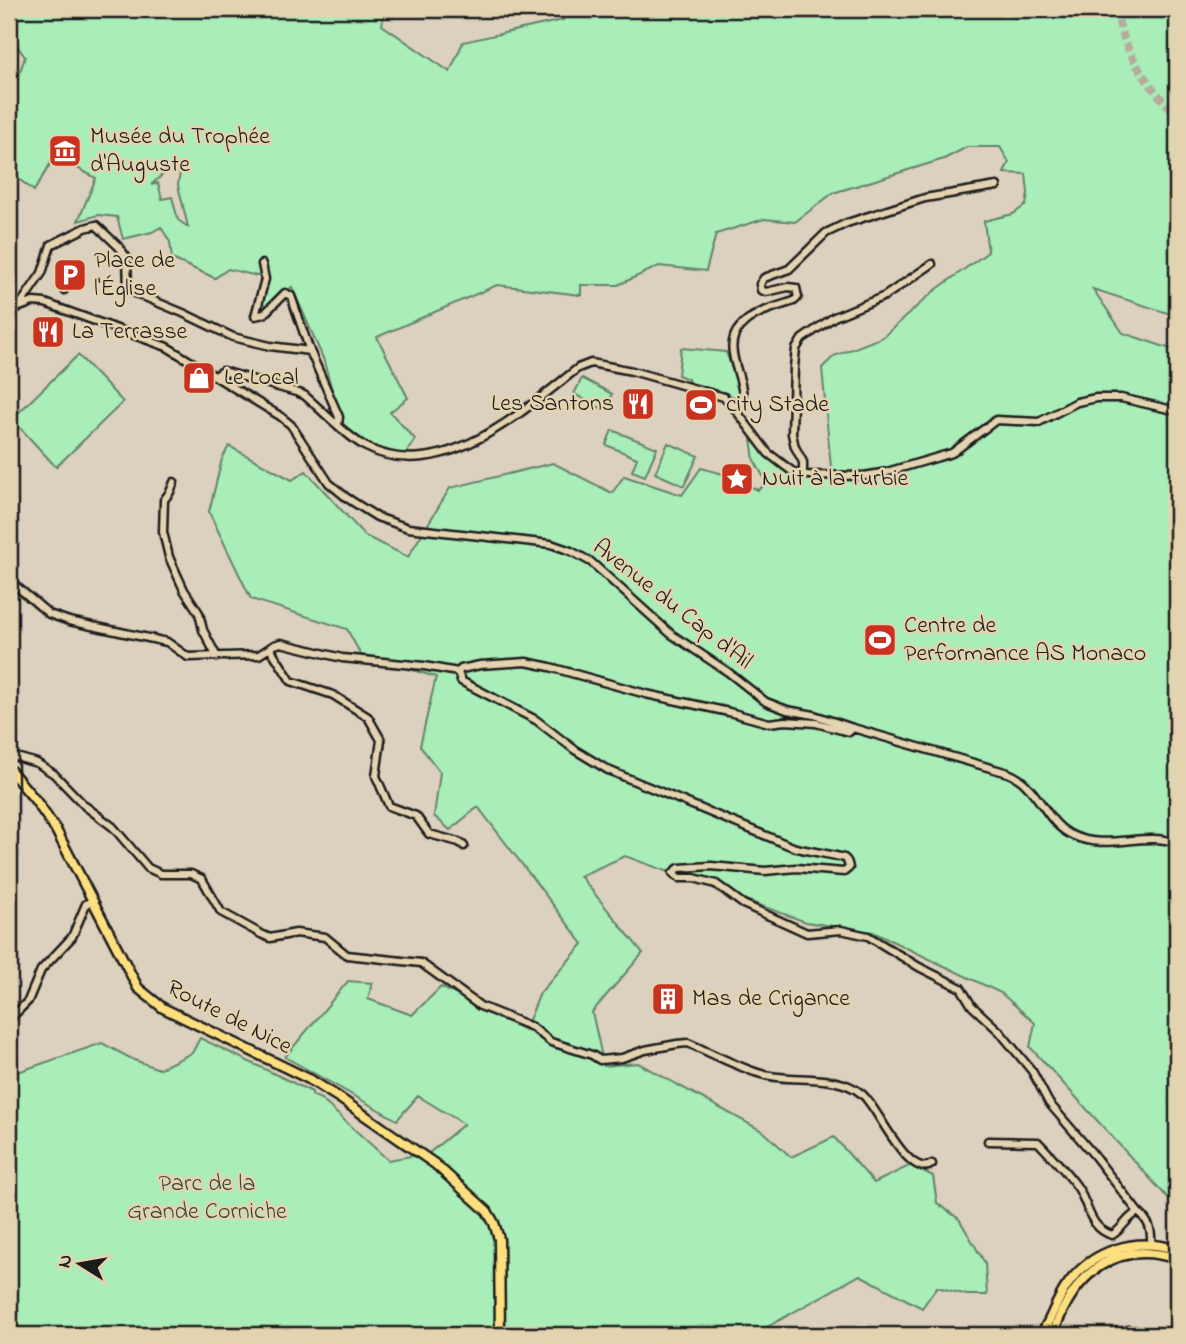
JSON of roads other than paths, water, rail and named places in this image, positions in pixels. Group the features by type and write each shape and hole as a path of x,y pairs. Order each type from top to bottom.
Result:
{"highway":[{"path":"1042,1335 1052,1331"}],"main road":[{"name":"Route de Nice","path":"9,769 56,830 133,980 144,994 174,1014 309,1079 387,1129 435,1164 487,1211 499,1239 500,1335"},
{"path":"1052,1331 1066,1286 1088,1262 1107,1251 1129,1246 1153,1245 1177,1250"},
{"path":"1052,1331 1074,1289 1096,1268 1111,1259 1129,1254 1153,1253 1177,1259"}],"street":[{"path":"735,409 744,396 731,356 735,334 740,326 753,317 798,297 796,288 788,286 766,292 761,290 760,284 764,278 789,269 826,233 847,223 925,198 997,186"},
{"path":"22,306 42,273 54,242 96,226 127,258 128,290 233,337 281,348 310,351"},
{"path":"262,264 265,279 255,316 264,314 285,293 289,293 310,351 339,417 338,424"},
{"path":"803,474 803,462 792,434 794,367 796,349 802,339 834,317 885,296 932,264"},
{"name":"Avenue du Cap d'Ail","path":"9,311 33,302 45,303 167,347 286,420 329,483 365,510 408,528 533,541 571,551 591,562 671,634 728,672 766,702 1008,772 1028,786 1061,830 1073,836 1102,843 1155,838 1177,843"},
{"path":"215,376 223,371 296,392 364,446 412,459 433,456 464,445 503,425 578,368 591,363 723,397 768,453 782,465 803,474 864,477 952,453 996,420 1039,422 1077,402 1096,398 1121,398 1177,411"},
{"path":"174,482 164,500 163,529 166,546 181,584 199,613 203,630 217,657"},
{"path":"9,580 45,612 69,621 167,642 188,657 259,655 281,643 342,658 458,672 480,665 526,662 769,723 816,723 843,732 853,729"},
{"path":"270,648 291,681 333,695 363,713 372,723 382,746 376,775 387,804 416,816 429,834 459,842 464,846"},
{"path":"458,672 461,681 536,720 575,750 608,770 793,847 842,857 849,868 844,872 796,868 765,871 711,866 679,868 673,873 679,878 694,878 716,884 743,904 807,933 841,930 868,936 919,967 961,988 972,1006 999,1031 1032,1071 1049,1103 1149,1224 1153,1245"},
{"path":"785,721 787,710"},
{"path":"9,755 37,763 54,774 82,803 113,827 148,868 161,874 191,874 202,879 221,912 270,938 296,933 326,937 347,955 421,964 480,1006 532,1027 551,1042 600,1060 620,1059 656,1048 688,1044 758,1073 852,1086 873,1104 905,1156 920,1167 932,1164"},
{"path":"9,1020 28,1001 41,970 72,937 86,904 92,901"},
{"path":"988,1141 1038,1143 1077,1187 1091,1219 1104,1233 1112,1235 1120,1231 1129,1217 1138,1212"},
{"path":"1120,1335 1128,1330 1170,1335"}],"tunnel":[{"path":"1116,9 1124,39 1138,67 1146,80 1177,114"}],"place":[{"name":"Musée du Trophée d'Auguste","path":"65,151"},
{"name":"Place de l'Église","path":"70,275"},
{"name":"La Terrasse","path":"48,332"},
{"name":"Le Local","path":"199,378"},
{"name":"Les Santons","path":"638,404"},
{"name":"city Stade","path":"701,405"},
{"name":"Nuit à la turbie","path":"737,479"},
{"name":"Centre de Performance AS Monaco","path":"880,640"},
{"name":"Mas de Crigance","path":"668,999"}],"park label":[{"name":"Parc de la Grande Corniche","path":"207,1198"}]}
